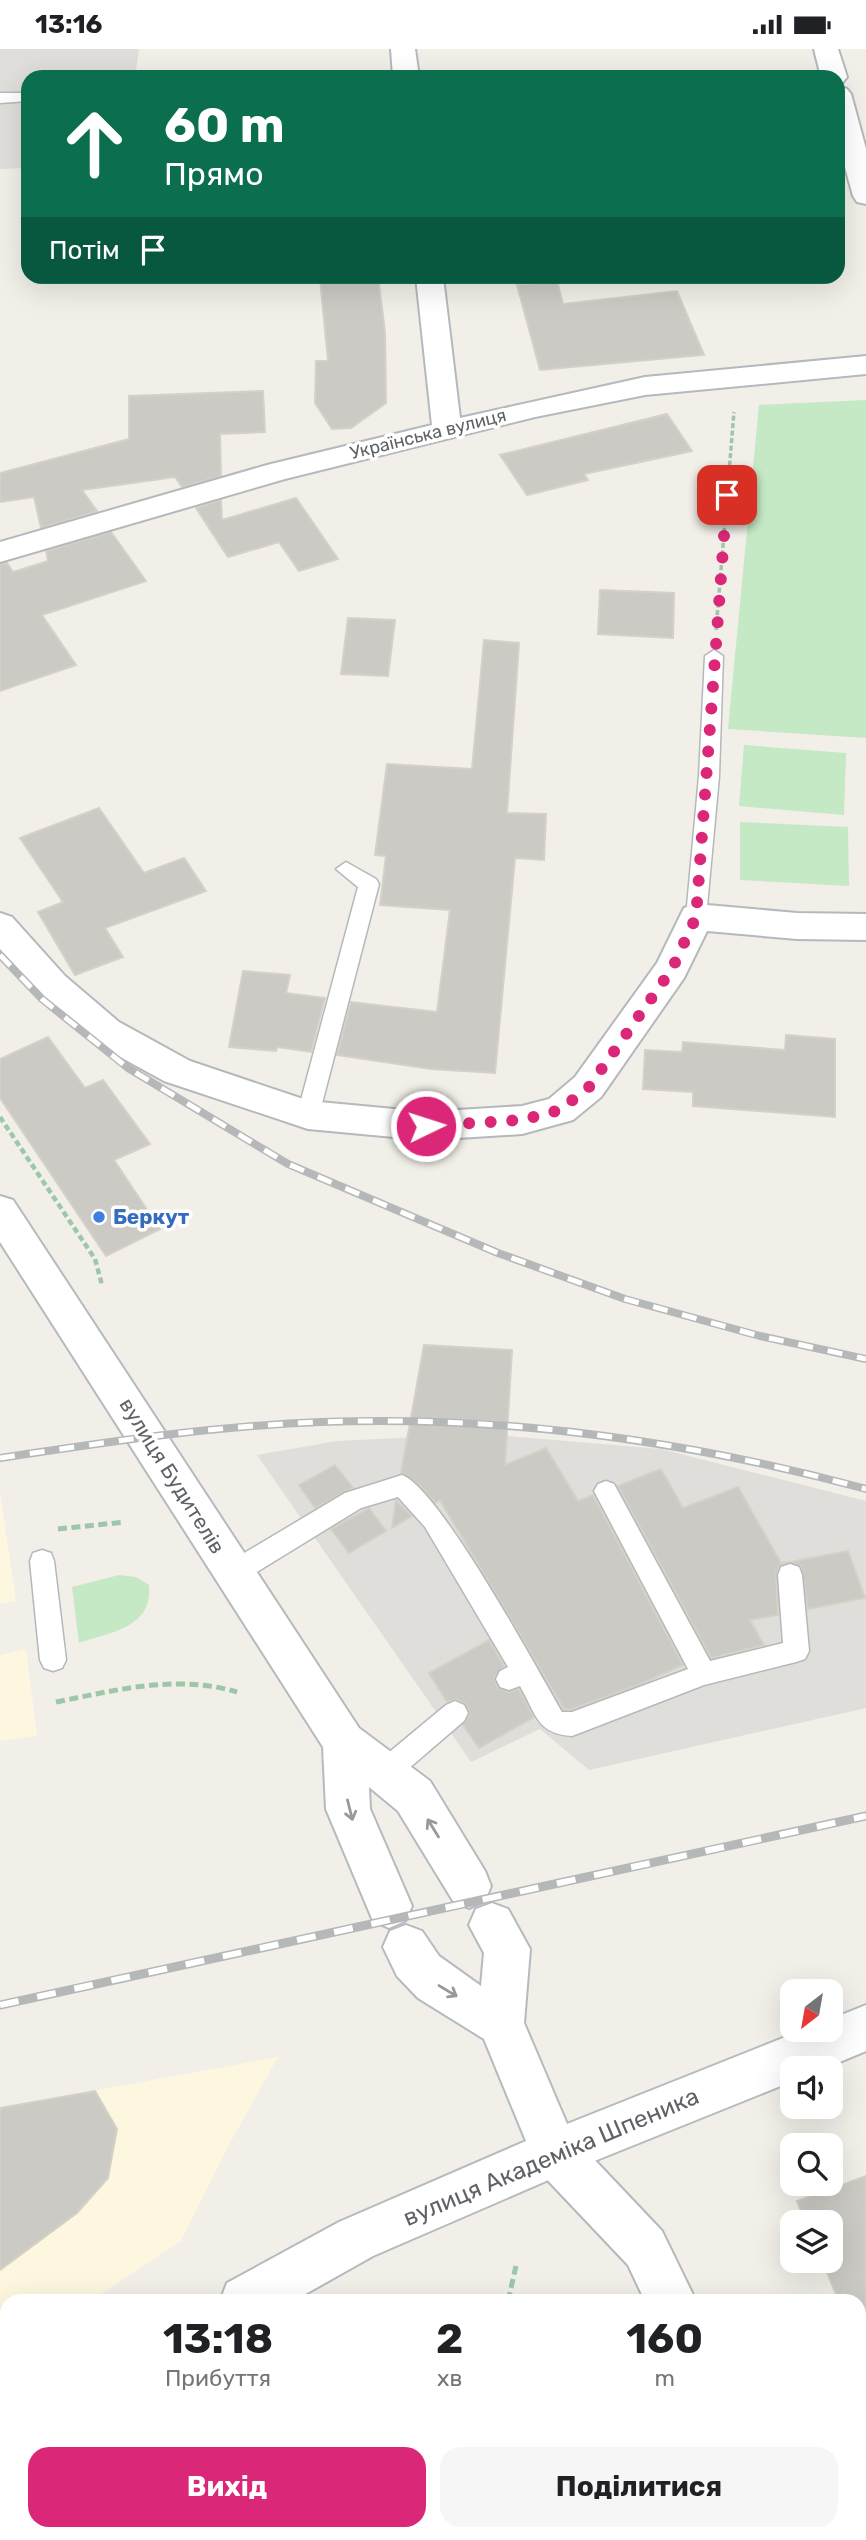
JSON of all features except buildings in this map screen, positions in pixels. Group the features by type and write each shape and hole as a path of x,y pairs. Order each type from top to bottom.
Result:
{"street":[{"path":"402,49 405,70"},
{"path":"826,49 835,70"},
{"path":"845,103 866,196"},
{"path":"430,284 447,428"},
{"name":"Українська вулиця","path":"0,552 277,472 447,428 645,386 866,365"},
{"path":"0,926 53,985 106,1032 177,1071 308,1115 426,1126 522,1120 560,1110 589,1087 664,980 696,917 797,926 866,927"},
{"name":"вулиця Будителів","path":"0,1210 344,1742 414,1796 469,1886"},
{"name":"вулиця Будителів","path":"344,1742 348,1809 389,1906"},
{"path":"492,1925 507,1949 501,2023 555,2153 645,2248 668,2294"},
{"path":"406,1947 411,1959 430,1980 501,2023"},
{"name":"вулиця Академіка Шпеника","path":"258,2294 356,2239 555,2153 866,2028"}],"lane":[{"path":"1,103 21,99"},
{"path":"696,917 709,776 714,656"},
{"path":"308,1115 369,884 346,869"},
{"path":"233,1573 354,1500 402,1485 434,1520 517,1675 555,1723 572,1724 704,1674 796,1651 790,1576"},
{"path":"606,1491 704,1674"},
{"path":"42,1561 53,1660"},
{"path":"384,1773 455,1713"}],"path":[{"path":"714,656 736,377"},
{"path":"0,1117 95,1259 103,1286"},
{"path":"52,1529 125,1522"},
{"path":"56,1702 178,1682 215,1683 237,1692"},
{"path":"510,2294 516,2266"}],"shaded area":[{"path":"0,49 139,49 136,70 21,70 21,168 0,169"},
{"path":"483,1434 661,1449 866,1501 866,1708 589,1770 540,1729 471,1762 257,1455 337,1441"},
{"path":"0,1492 16,1601 0,1604"},
{"path":"26,1649 37,1736 0,1741 0,1655"},
{"path":"278,2057 227,2148 181,2241 101,2294 0,2294 0,2108"}],"green space":[{"path":"866,400 866,738 728,729 759,405"},
{"path":"744,745 846,753 844,815 739,806"},
{"path":"740,822 848,827 849,886 740,880"},
{"path":"119,1575 136,1577 149,1585 144,1611 137,1620 127,1626 79,1643 72,1587"}],"railway":[{"path":"0,955 42,999 128,1068 288,1164 498,1253 625,1299 760,1336 866,1359"},
{"path":"0,1458 240,1427 321,1422 459,1423 528,1427 664,1445 732,1457 866,1489"},
{"path":"0,2005 866,1816"}],"place":[{"name":"Беркут","path":"99,1217"}],"route":[{"path":"426,1126 522,1120 560,1110 589,1087 672,969 696,917 709,776 714,656 727,495"}]}
